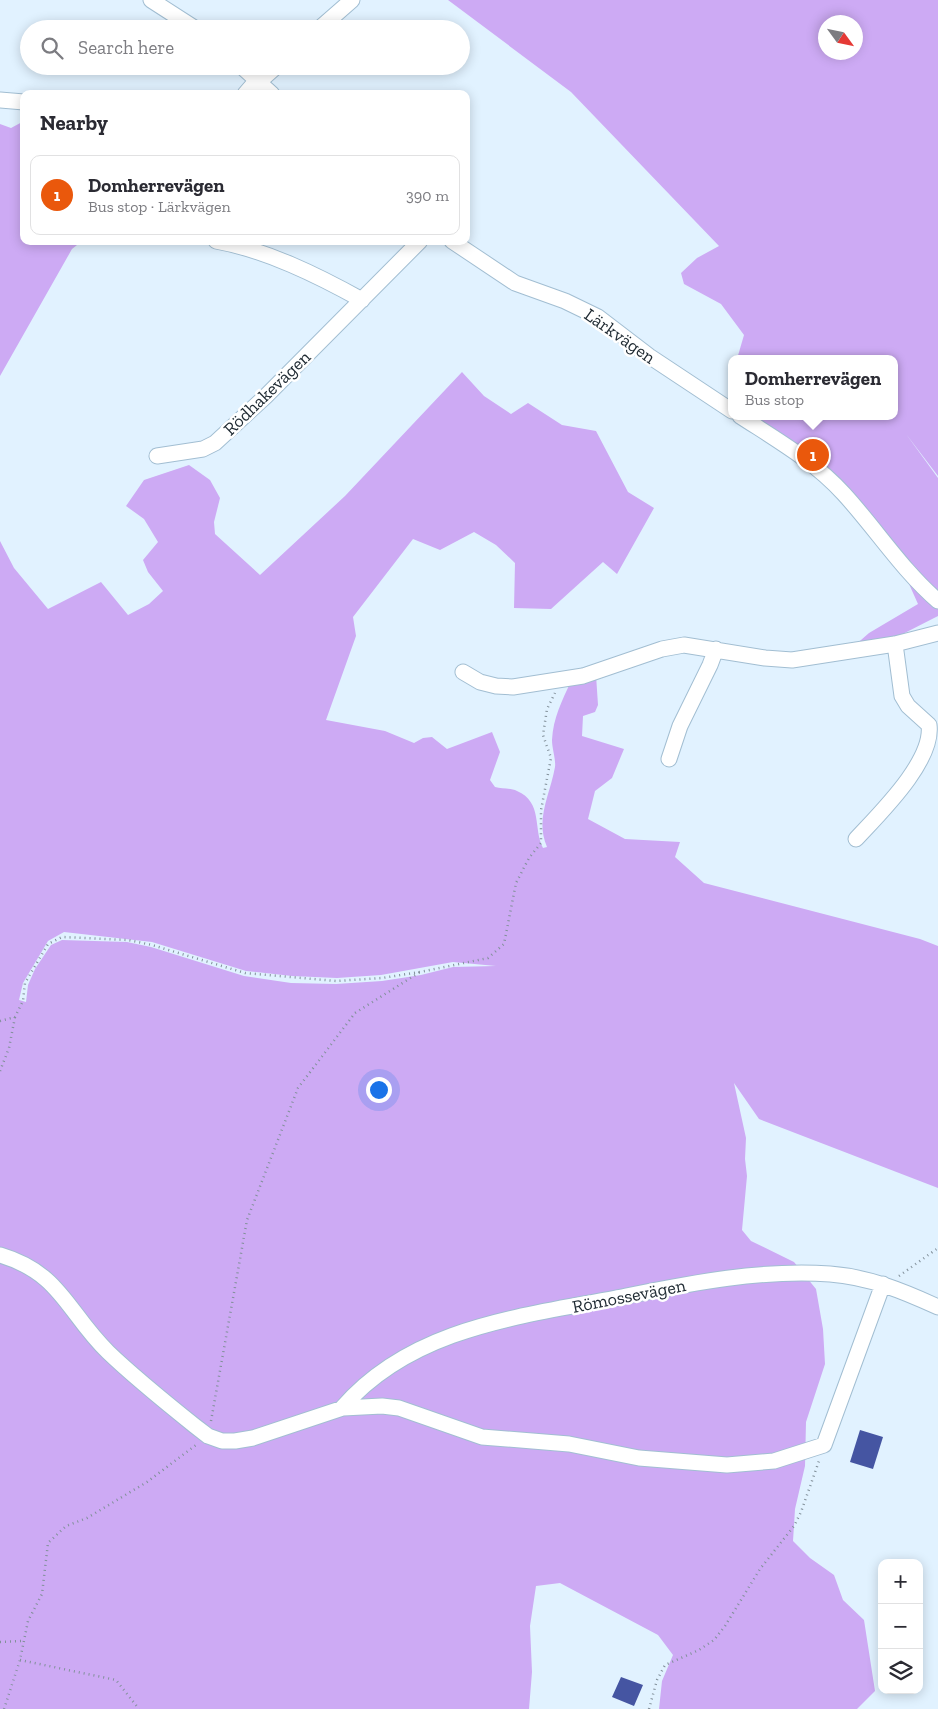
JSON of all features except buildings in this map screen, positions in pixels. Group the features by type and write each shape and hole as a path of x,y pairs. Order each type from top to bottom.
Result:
{"street":[{"path":"151,0 182,20"},
{"path":"329,20 352,0"},
{"path":"251,75 268,90"},
{"path":"248,90 266,75"},
{"path":"0,100 20,102"},
{"path":"235,245 275,260 362,300"},
{"name":"Rödhakevägen","path":"157,456 203,449 215,443 266,396 416,245"},
{"name":"Lärkvägen","path":"458,245 514,283 565,301 598,317 649,356 728,408"},
{"path":"746,420 787,445 828,477 907,569 938,601"},
{"path":"463,672 480,682 496,686 513,687 561,681 582,676 662,649 684,645 765,658 792,660 895,644 938,633"},
{"path":"856,839 908,778 928,745 929,725 908,706 902,696 895,644"},
{"path":"669,759 680,726 716,649"},
{"path":"0,1255 17,1261 45,1276 59,1290 107,1351 171,1407 208,1436 222,1441 252,1438 342,1408 382,1406 399,1408 482,1437 569,1444 639,1458 727,1465 774,1461 824,1445 886,1285"},
{"name":"Römossevägen","path":"342,1408 357,1390 402,1359 473,1327 502,1320 744,1276 788,1273 832,1274 862,1278 886,1285 938,1307"}],"path":[{"path":"0,1071 9,1048 15,1017 23,1001 25,984 48,944 62,937 128,940 152,944 245,973 336,981 382,978 488,958 504,944 516,883 529,858 541,843 541,810 551,758 543,735 547,709 561,681"},
{"path":"4,1709 20,1660 22,1641 28,1621 42,1594 48,1543 66,1526 87,1518 147,1482 208,1436 247,1220 298,1088 355,1013 420,972"},
{"path":"0,1021 15,1017"},
{"path":"886,1285 938,1248"},
{"path":"649,1709 657,1680 665,1665 698,1650 714,1640 725,1626 755,1576 794,1526 801,1512 824,1445"},
{"path":"0,1642 22,1641"},
{"path":"20,1660 116,1680 139,1709"}],"shaded area":[{"path":"448,0 938,0 938,476 906,434 938,478 938,616 889,641 853,647 869,633 918,604 905,575 848,499 760,420 898,420 898,355 738,355 744,335 721,304 684,284 681,273 697,258 719,246 571,92"},
{"path":"20,123 20,245 77,245 72,249 0,376 0,124 11,128"},
{"path":"462,372 484,396 511,414 528,403 562,425 596,431 628,492 654,508 617,574 603,562 551,609 514,608 515,563 496,545 474,532 440,550 413,539 353,617 356,636 326,720 385,731 414,743 423,738 432,737 447,749 492,732 500,752 490,780 495,787 517,791 531,802 543,848 547,847 542,827 543,817 555,767 552,740 556,717 571,681 596,675 598,705 595,712 583,716 582,736 624,749 612,778 595,791 588,819 625,839 680,842 675,857 704,883 920,939 938,946 938,1188 759,1119 734,1083 746,1138 745,1159 747,1176 742,1230 751,1241 794,1262 816,1289 823,1329 825,1364 806,1422 805,1466 795,1509 793,1541 810,1558 834,1575 843,1600 864,1620 875,1691 857,1709 659,1709 662,1681 673,1655 658,1635 560,1583 536,1586 530,1626 532,1672 529,1709 0,1709 0,541 14,568 48,609 101,582 128,615 149,604 163,591 148,572 143,560 158,542 144,519 126,506 144,480 189,465 210,480 220,498 214,522 215,534 260,575 345,496","holes":["64,932 152,942 246,971 292,976 337,978 381,975 453,962 496,966 453,967 421,975 382,981 336,984 291,983 244,976 151,947 127,942 62,940 51,945 35,969 28,985 26,1002 19,1000 23,983 48,941"]}],"place":[{"name":"Domherrevägen","path":"813,455"}]}
